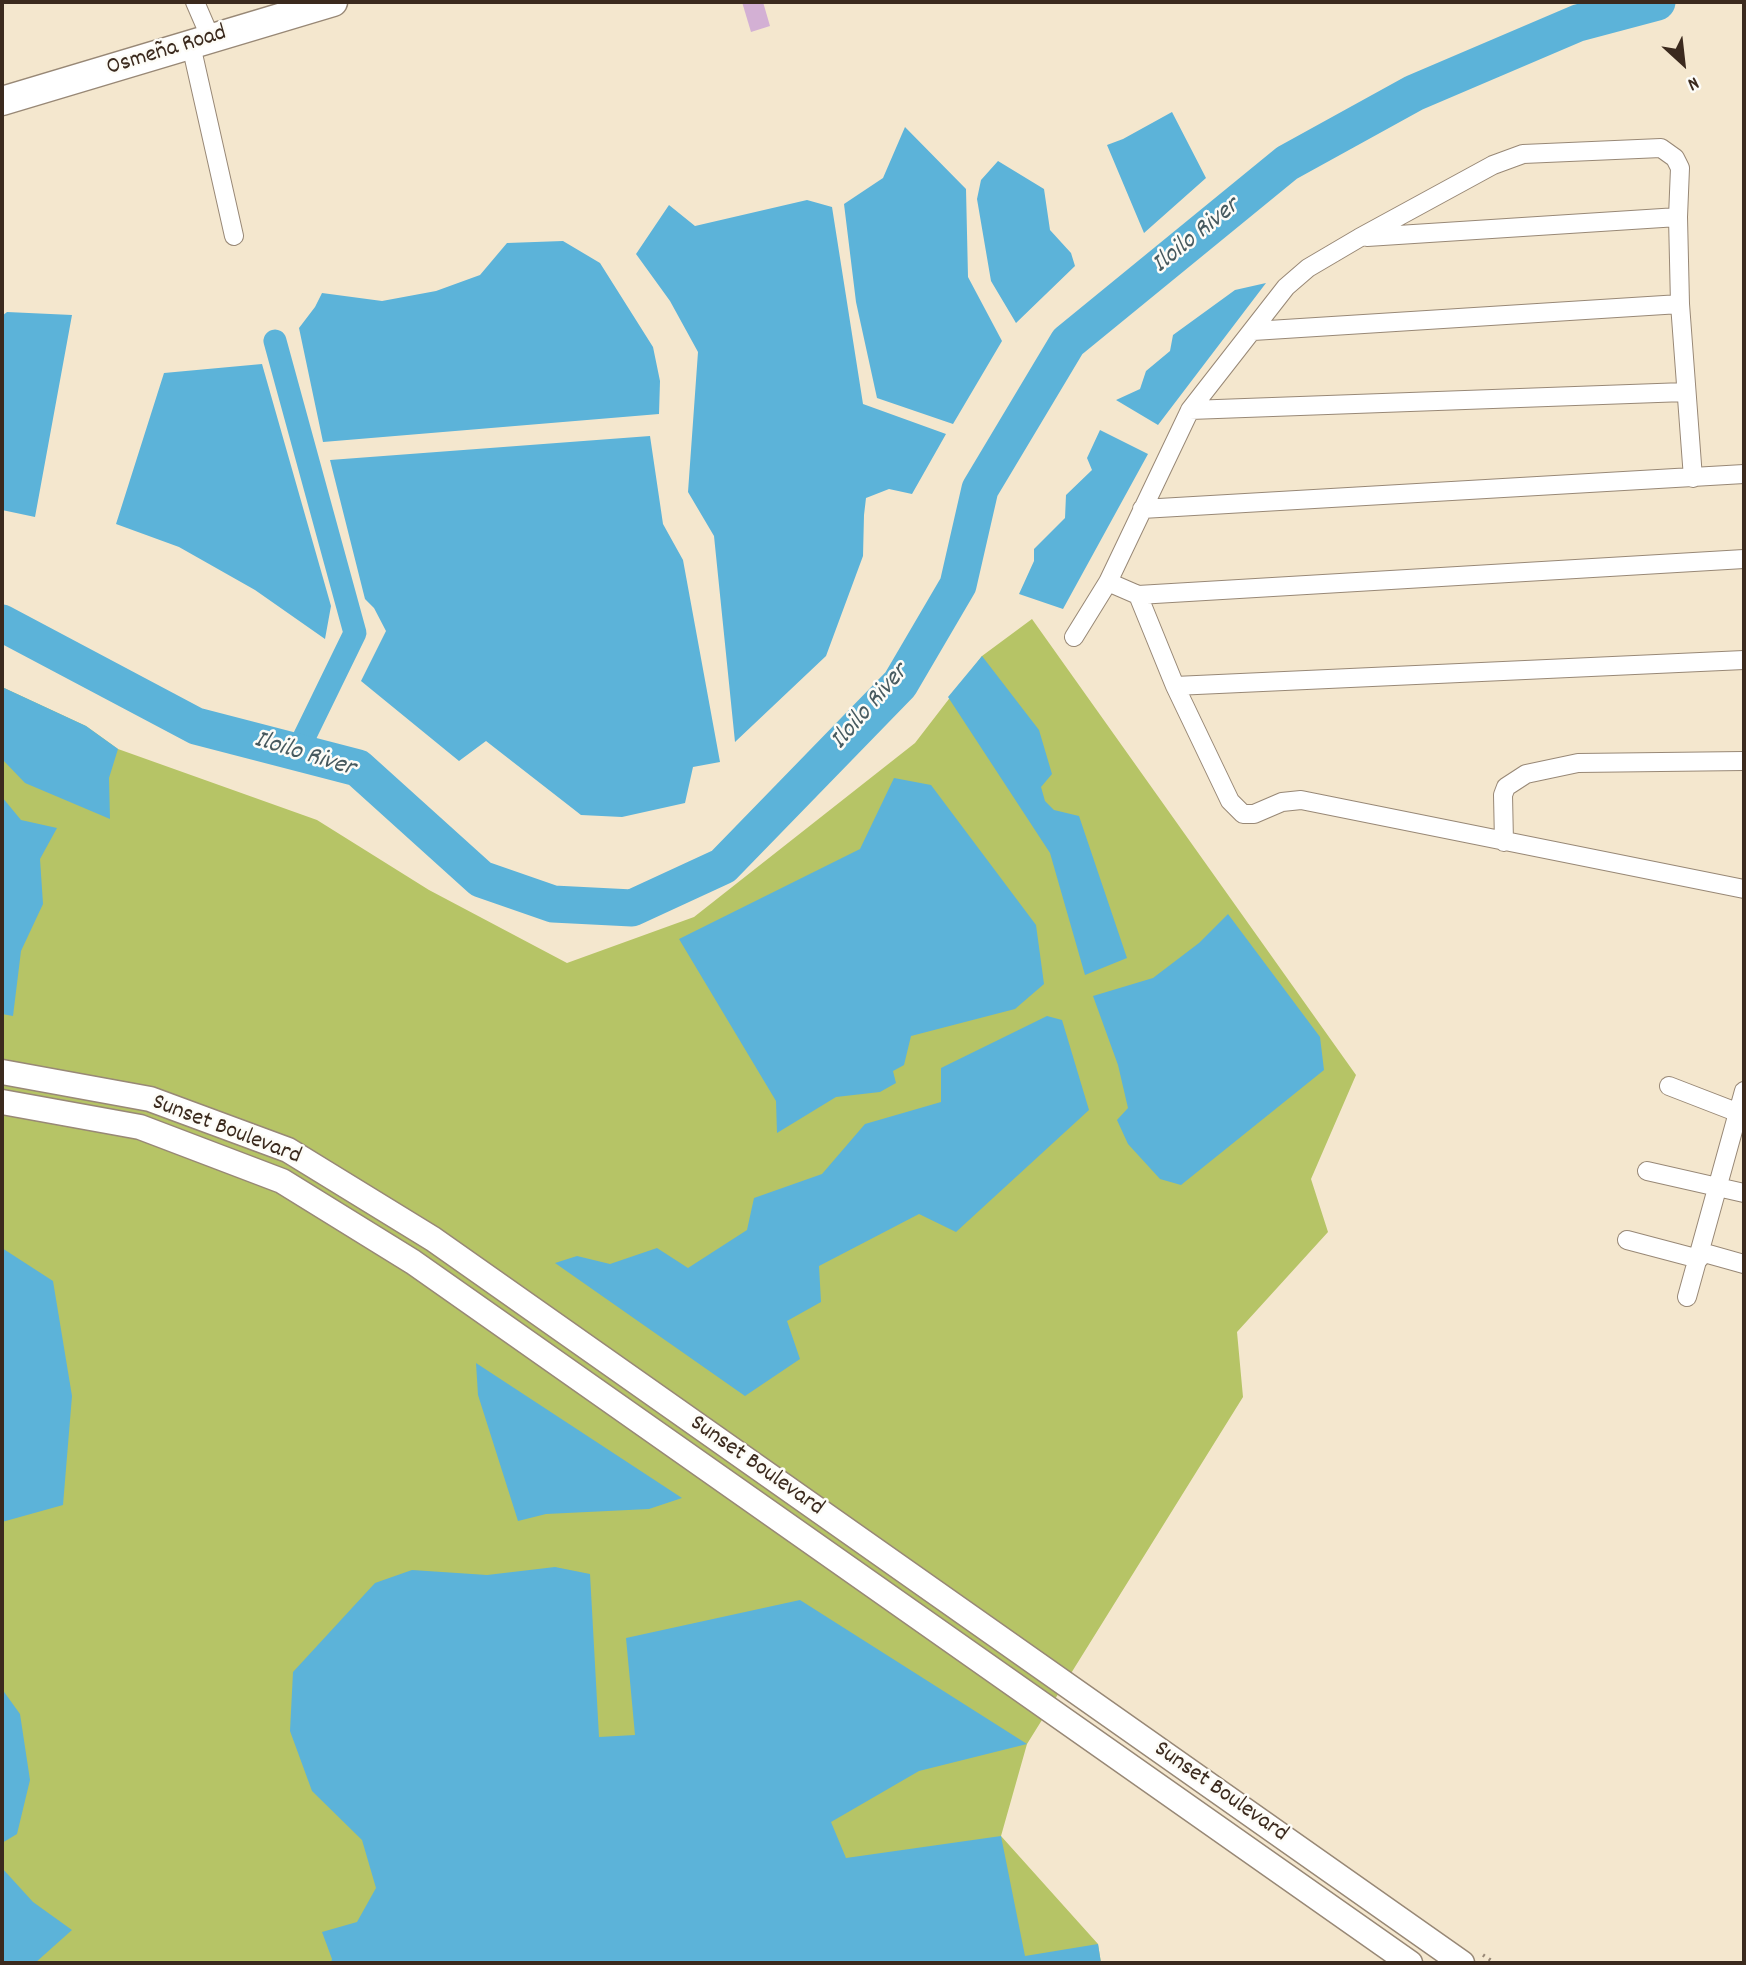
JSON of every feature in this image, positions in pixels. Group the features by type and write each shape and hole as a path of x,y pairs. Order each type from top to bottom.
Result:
{"main road":[{"name":"Osmeña Road","path":"2,101 333,2"},
{"name":"Sunset Boulevard","path":"2,1072 150,1099 288,1150 433,1239 1462,1963"},
{"name":"Sunset Boulevard","path":"2,1102 140,1127 282,1181 413,1262 1410,1963"},
{"path":"478,1308 495,1283"}],"street":[{"path":"195,2 234,236"},
{"path":"1074,637 1108,582 1190,410 1295,277 1359,238 1493,165 1534,152 1642,148 1667,150 1680,168 1680,304 1693,478"},
{"path":"1359,238 1678,217"},
{"path":"1253,331 1680,304"},
{"path":"1190,410 1685,392"},
{"path":"1142,509 1744,474"},
{"path":"1108,582 1138,595 1744,559"},
{"path":"1138,595 1175,685 1230,801 1243,814 1254,814 1282,802 1301,800 1744,889"},
{"path":"1175,685 1744,660"},
{"path":"1504,842 1503,795 1506,787 1526,774 1578,764 1744,761"},
{"path":"1669,1086 1742,1114"},
{"path":"1687,1297 1742,1114 1744,1091"},
{"path":"1647,1171 1744,1193"},
{"path":"1627,1240 1744,1264"}],"green space":[{"path":"1032,619 1356,1075 1311,1179 1328,1232 1237,1332 1243,1397 1027,1744 1001,1836 1098,1944 1101,1963 2,1963 2,687 86,726 118,749 317,820 429,890 567,963 694,917 915,743 982,656"}],"water":[{"path":"1172,112 1206,178 1144,233 1107,145"},
{"path":"905,127 966,189 968,277 1002,341 953,424 877,398 856,302 844,204 883,178"},
{"path":"998,161 1044,189 1050,230 1071,253 1075,266 1016,323 991,281 977,199 981,180"},
{"path":"807,200 832,207 863,404 946,434 912,494 889,489 866,498 863,556 826,656 735,742 714,536 688,492 698,352 670,301 636,254 669,205 695,226"},
{"path":"563,241 600,263 653,347 660,381 659,414 323,442 299,328 322,293 382,301 436,291 480,275 507,243"},
{"path":"1266,283 1158,425 1116,400 1140,389 1146,371 1170,351 1173,335 1235,290"},
{"path":"7,312 72,315 35,517 2,510 2,316"},
{"path":"262,364 331,606 325,639 255,590 179,547 116,524 164,373"},
{"path":"1100,430 1148,454 1063,609 1019,594 1034,561 1034,549 1065,518 1066,495 1092,470 1087,458"},
{"path":"650,436 663,524 683,560 720,762 693,767 685,803 622,817 581,815 486,741 459,761 361,681 386,631 374,608 365,599 330,460"},
{"path":"982,656 1039,730 1052,774 1041,787 1045,801 1054,810 1079,816 1127,958 1085,975 1050,853 948,697"},
{"path":"2,687 86,726 118,749 109,778 110,819 25,783 2,759"},
{"path":"894,778 931,785 1036,925 1044,984 1015,1009 911,1036 904,1065 893,1071 896,1083 880,1092 836,1097 777,1133 776,1101 679,939 860,849"},
{"path":"2,797 21,820 57,828 40,859 43,904 21,951 13,1016 2,1014"},
{"path":"1228,914 1320,1037 1324,1070 1181,1185 1160,1179 1128,1144 1117,1120 1128,1108 1118,1065 1093,996 1153,978 1199,943"},
{"path":"1047,1016 1062,1020 1089,1110 956,1232 919,1214 819,1266 821,1302 787,1321 800,1359 745,1396 555,1263 577,1256 610,1264 657,1248 688,1268 747,1230 754,1198 822,1174 865,1124 941,1102 941,1068"},
{"path":"2,1248 53,1281 72,1396 63,1505 2,1522"},
{"path":"476,1363 682,1498 649,1509 546,1514 518,1521 478,1395"},
{"path":"555,1567 590,1574 599,1737 635,1735 626,1638 800,1600 1027,1744 919,1771 831,1822 846,1858 1001,1836 1025,1956 1098,1944 1101,1963 331,1963 322,1932 357,1922 376,1888 362,1840 312,1791 290,1731 293,1672 375,1583 412,1570 487,1575"},
{"path":"2,1689 20,1714 30,1780 17,1834 2,1843"},
{"path":"2,1868 33,1902 72,1930 35,1963 2,1963"}],"building":[{"path":"742,2 763,2 770,26 751,32"}],"waterway":[{"name":"Iloilo River","path":"2,623 196,726 358,768 481,879 553,904 632,908 723,866 900,684 958,585 980,489 1068,342 1287,163 1414,93 1578,23 1657,2"},
{"path":"275,341 355,633 297,752"}]}
